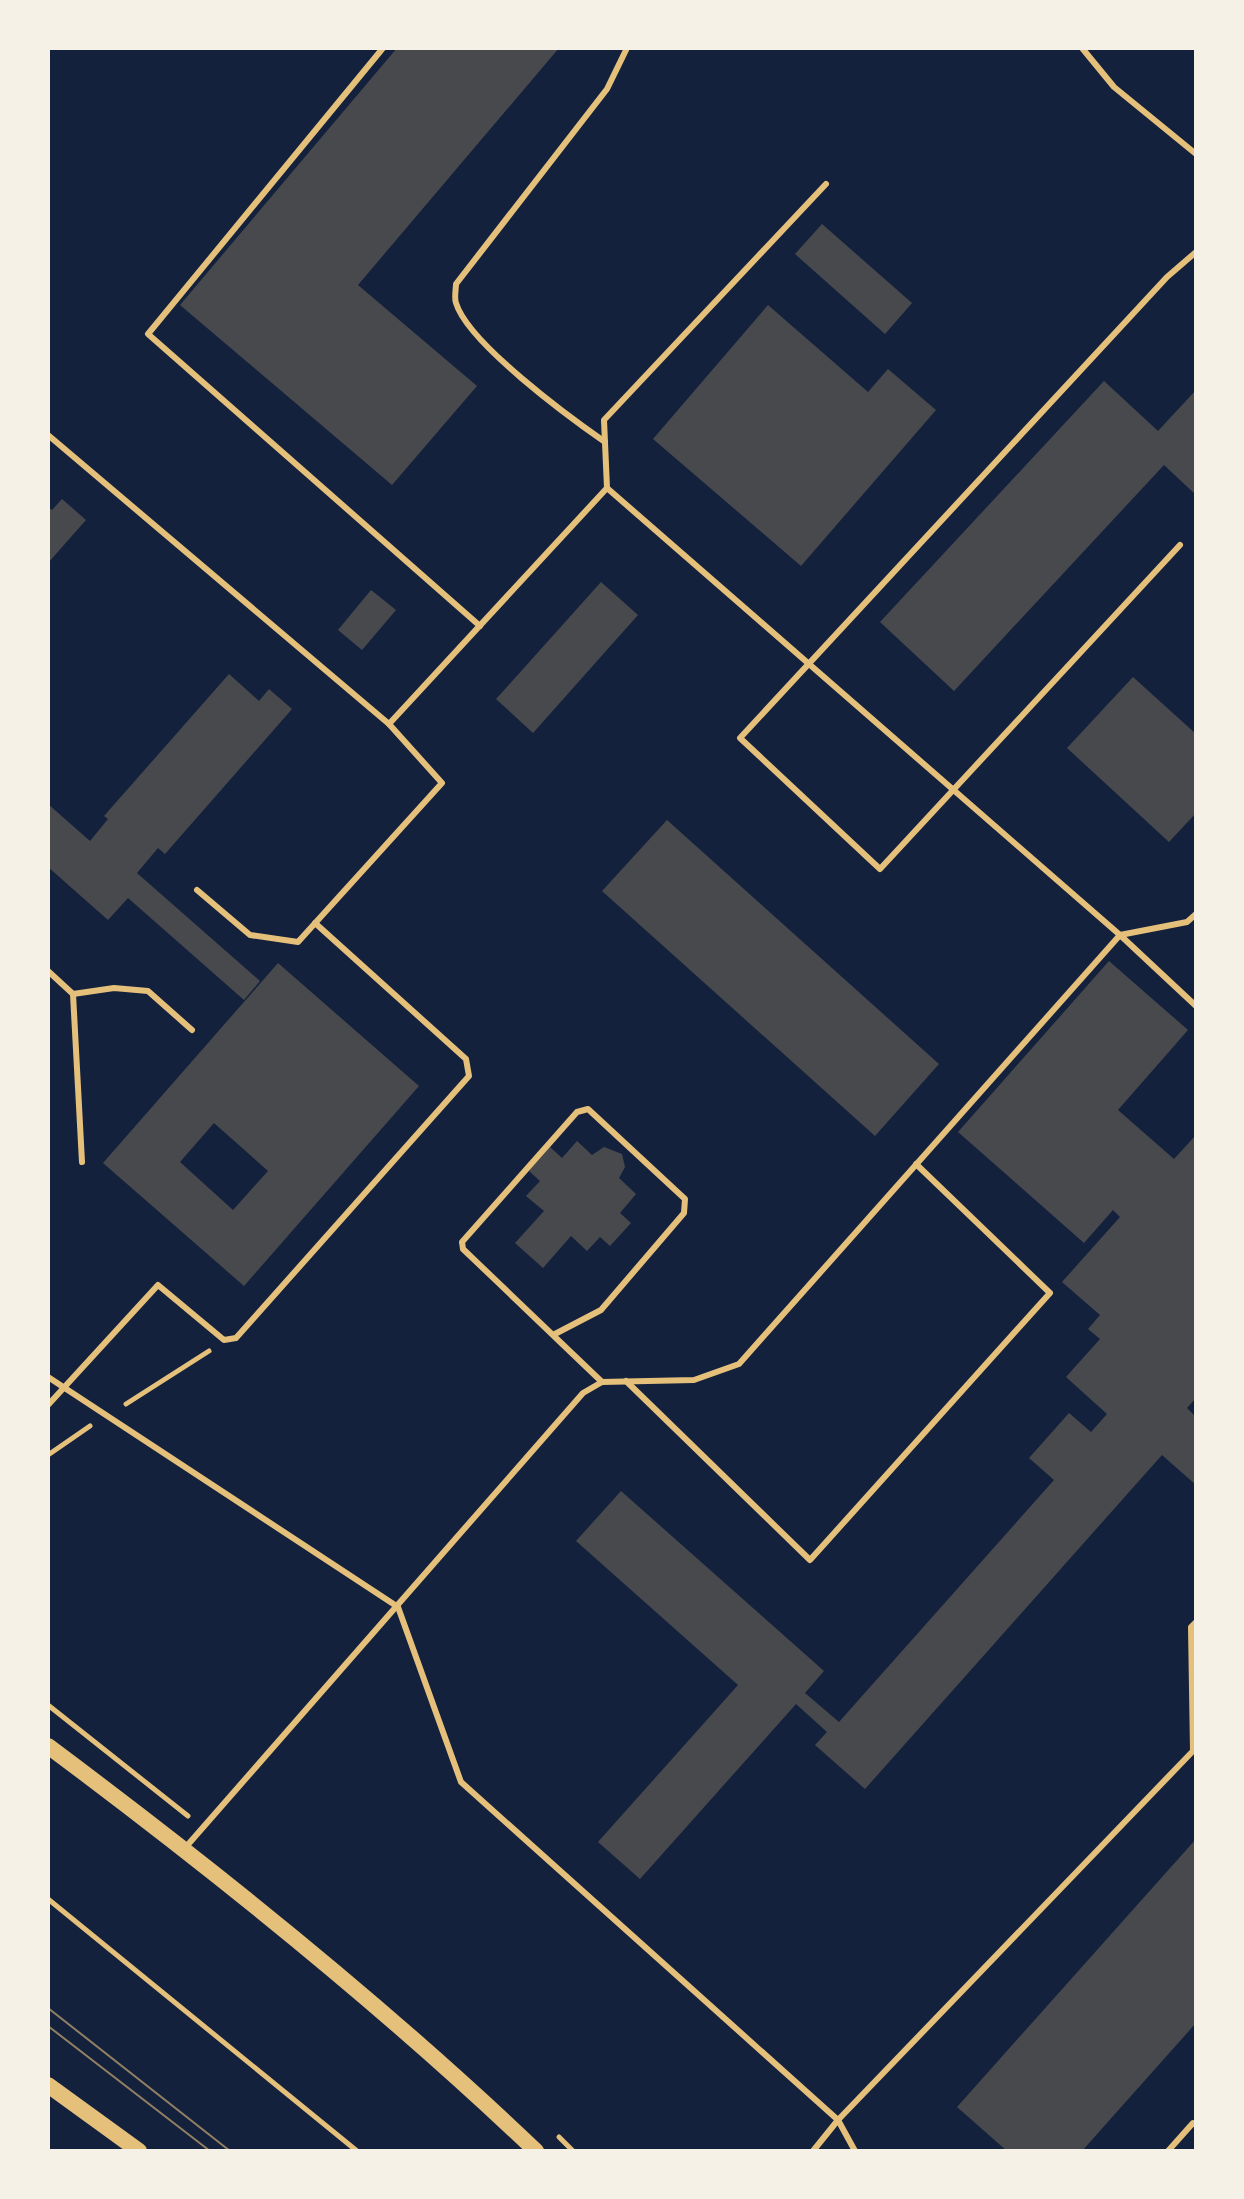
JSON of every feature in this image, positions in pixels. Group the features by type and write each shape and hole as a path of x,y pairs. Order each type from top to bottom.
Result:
{"main road":[{"path":"48,1746 185,1848 466,2085 536,2151"},
{"path":"48,2085 139,2151"}],"lane":[{"path":"383,48 148,334 480,626"},
{"path":"605,442 563,412 487,347 456,303 456,284 607,89 627,48"},
{"path":"1082,48 1114,87 1196,154"},
{"path":"389,724 607,488 604,420 826,184"},
{"path":"1180,545 880,869 740,738 811,665 982,474 1167,277 1196,252"},
{"path":"48,435 389,724 442,783 298,942 250,935 197,890"},
{"path":"607,488 1120,935 1196,1006"},
{"path":"185,1848 583,1393 602,1382 694,1380 739,1364 1120,935 1187,922 1196,914"},
{"path":"48,1405 158,1285 224,1340 236,1338 469,1076 466,1059 315,923"},
{"path":"48,971 73,994 82,1162"},
{"path":"73,994 114,988 148,991 192,1030"},
{"path":"553,1335 601,1310 684,1213 685,1199 588,1109 577,1112 462,1242 463,1249 602,1382"},
{"path":"626,1381 810,1560 1050,1293 916,1164"},
{"path":"48,1377 398,1607 461,1782 838,2120 855,2151"},
{"path":"813,2151 838,2120 1193,1751 1191,1627 1196,1622"},
{"path":"1168,2151 1193,2123 1196,2125"}],"path":[{"path":"48,1455 217,1346"},
{"path":"48,1899 357,2151"}],"building":[{"path":"397,48 559,48 358,285 477,386 392,485 180,305"},
{"path":"822,224 912,303 885,334 795,254"},
{"path":"768,305 868,392 888,369 936,410 801,566 653,439"},
{"path":"1104,381 1158,431 1196,390 1196,495 1164,465 954,691 880,622"},
{"path":"62,499 86,520 48,563 48,507 52,510"},
{"path":"601,582 638,615 533,733 496,699"},
{"path":"371,590 396,610 362,650 338,630"},
{"path":"229,674 259,701 269,689 292,709 165,854 158,848 137,873 260,981 244,1000 128,898 108,920 48,867 48,804 90,841 108,819 104,816"},
{"path":"1133,677 1196,734 1196,813 1169,842 1067,748"},
{"path":"667,820 939,1064 875,1136 602,891"},
{"path":"1109,961 1188,1030 1118,1110 1174,1159 1196,1135 1196,1398 1187,1408 1196,1417 1196,1485 1162,1455 865,1789 815,1745 827,1732 796,1704 640,1879 598,1842 738,1685 576,1541 621,1491 824,1671 805,1693 839,1722 1054,1480 1029,1458 1069,1413 1091,1432 1107,1414 1066,1377 1100,1339 1088,1329 1100,1315 1062,1282 1120,1217 1113,1210 1084,1243 958,1132"},
{"path":"278,963 419,1086 244,1286 103,1163","holes":["214,1123 268,1171 233,1210 180,1162"]},
{"path":"577,1141 592,1155 604,1147 622,1154 625,1167 619,1178 636,1194 620,1213 631,1223 610,1246 600,1237 587,1251 571,1236 543,1268 515,1243 544,1211 526,1196 540,1181 529,1171 550,1147 562,1158"},
{"path":"1196,1839 1196,2023 1082,2151 1007,2151 957,2107"}],"tram line":[{"path":"48,2008 230,2151"},
{"path":"48,2026 210,2151"}]}
